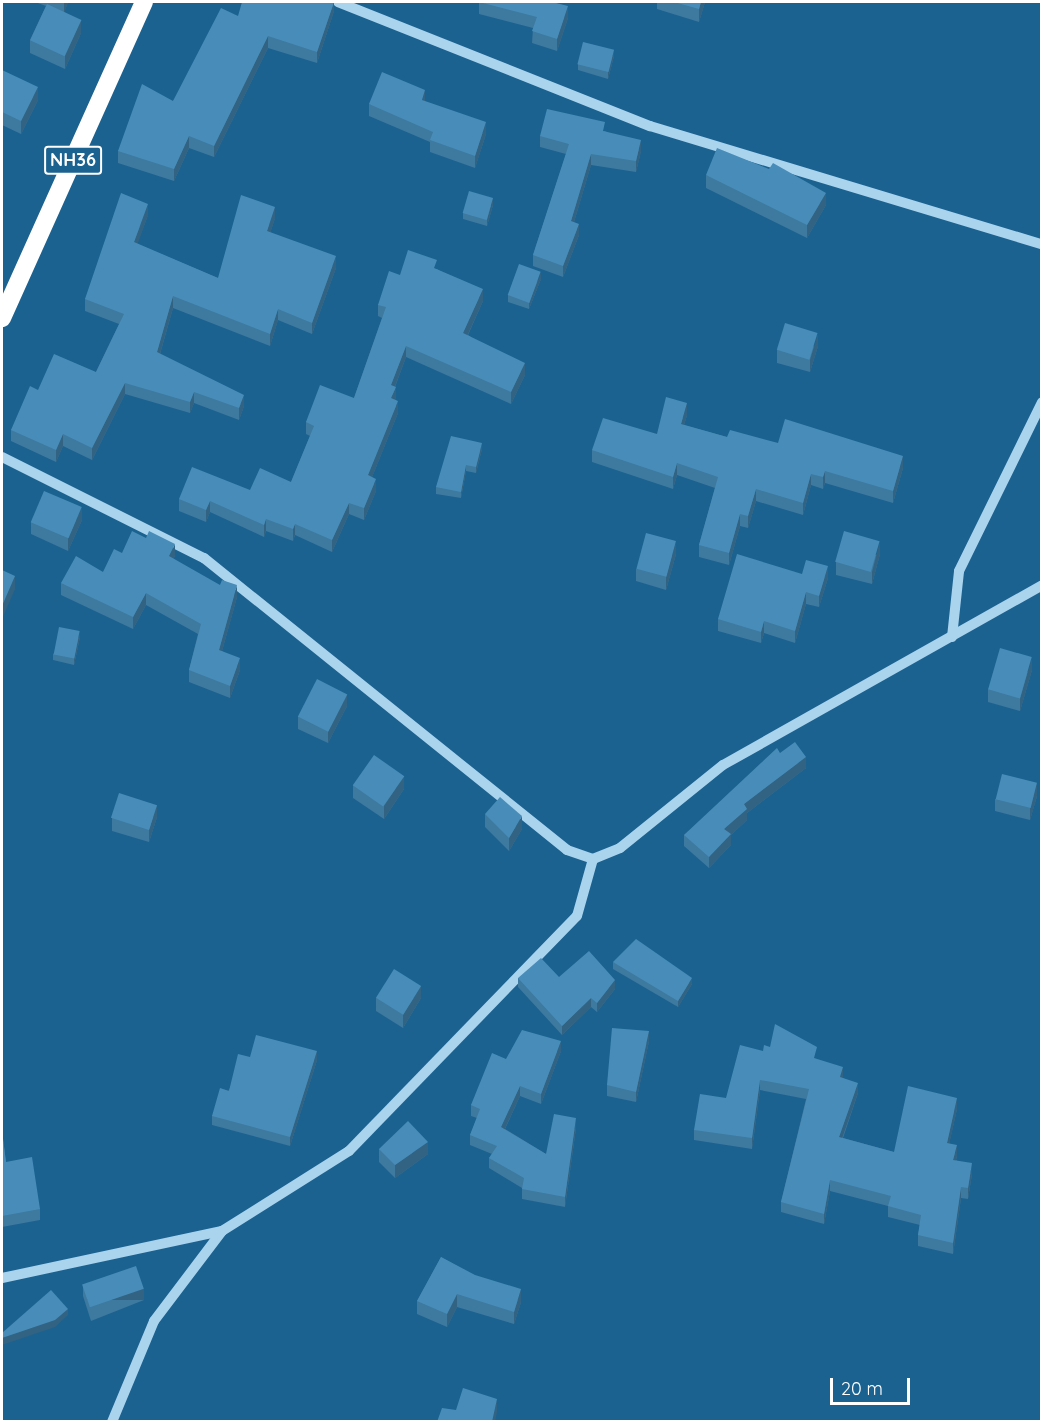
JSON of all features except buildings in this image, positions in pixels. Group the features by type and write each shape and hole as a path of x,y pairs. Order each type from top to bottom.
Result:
{"highway":[{"name":"NH36","path":"2,318 144,2"}],"street":[{"path":"338,2 650,126 1041,244"},
{"path":"952,637 959,571 1041,402"},
{"path":"2,457 204,558 567,850 593,859 620,848 723,765 1041,585"},
{"path":"2,1278 222,1231 349,1151 577,916 593,859"},
{"path":"112,1422 154,1321 222,1231"}]}
